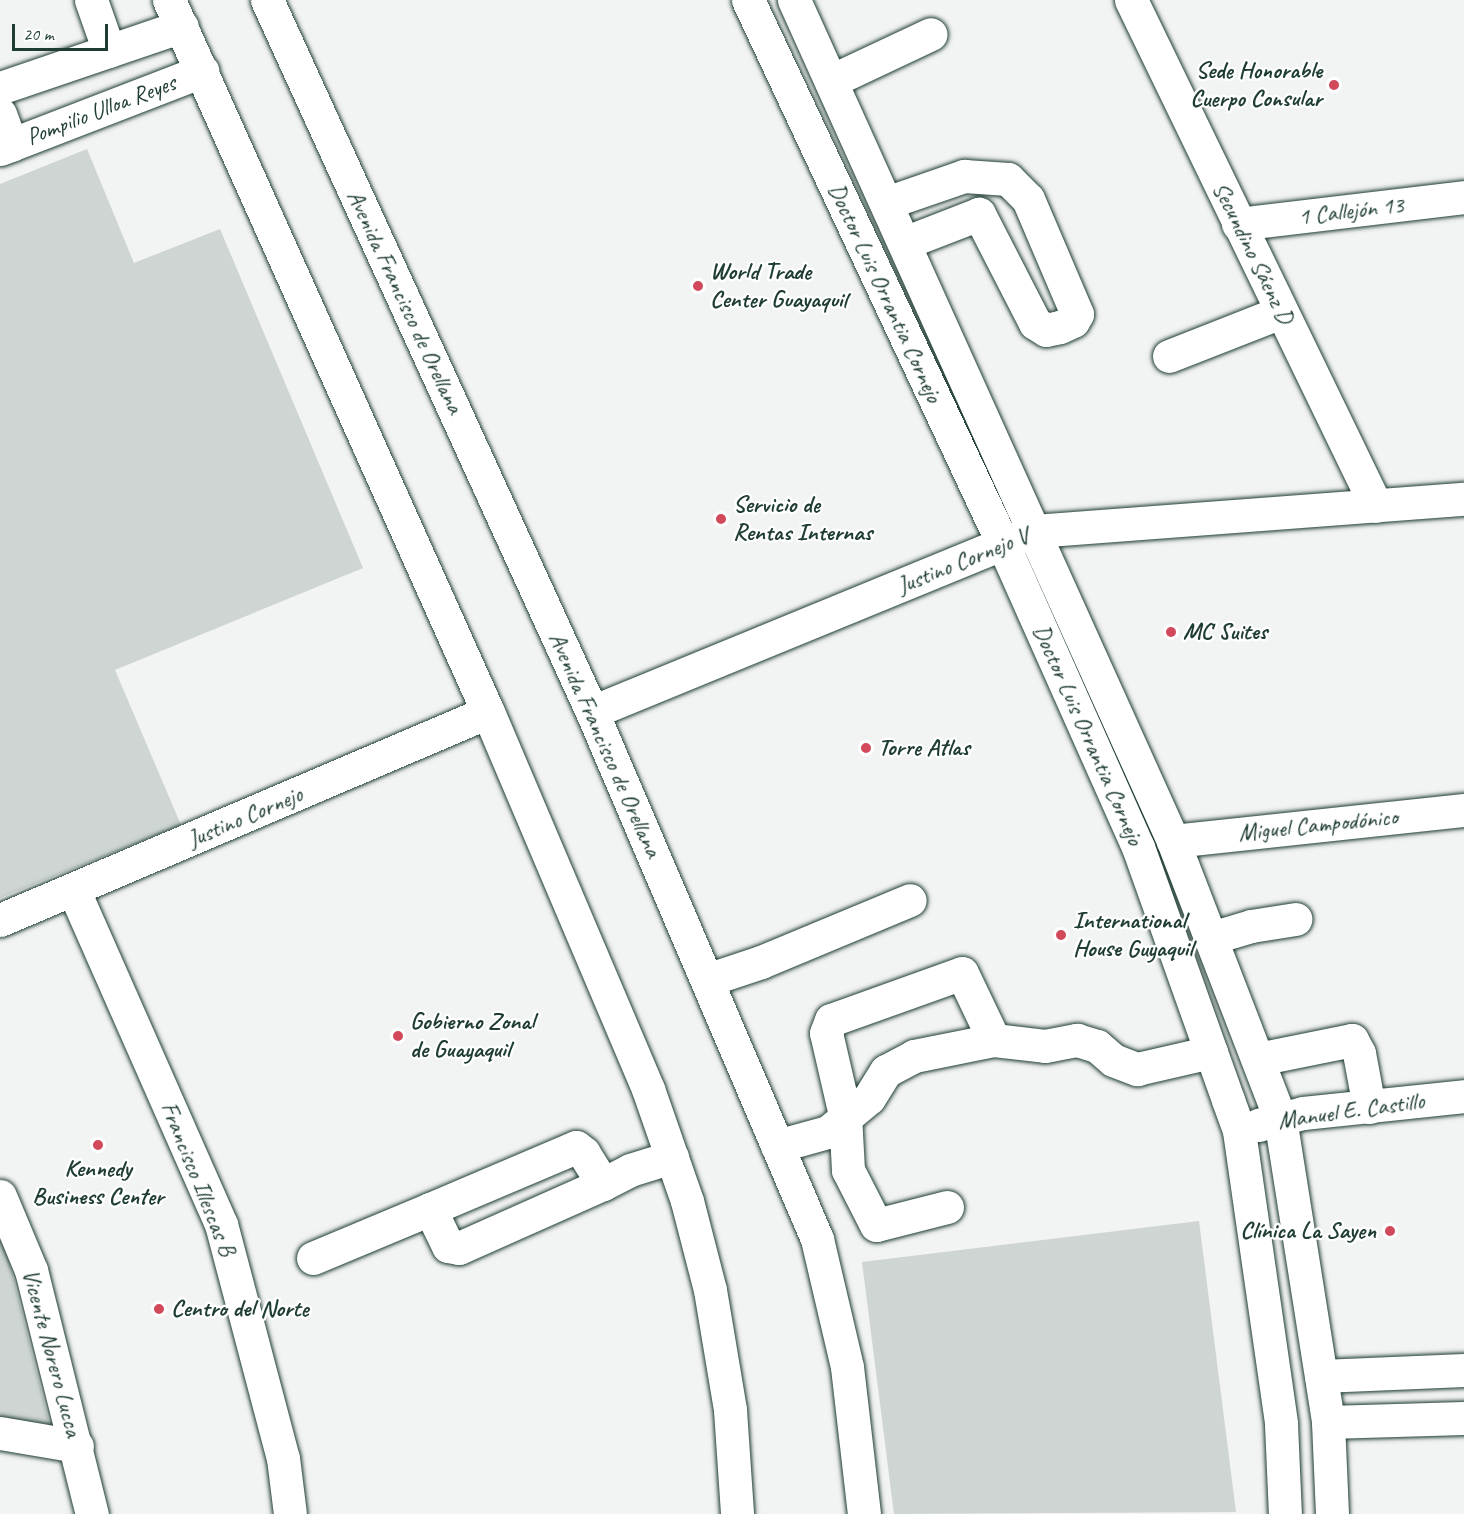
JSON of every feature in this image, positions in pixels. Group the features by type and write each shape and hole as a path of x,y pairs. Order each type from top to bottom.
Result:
{"street":[{"path":"91,0 109,51"},
{"name":"Avenida Francisco de Orellana","path":"267,0 592,712 817,1239 845,1356 864,1514"},
{"name":"Doctor Luis Orrantia Cornejo","path":"748,0 1003,544 1138,847 1211,1052 1239,1131 1281,1424 1285,1514"},
{"name":"Doctor Luis Orrantia Cornejo","path":"794,0 1173,841 1280,1118 1328,1422 1332,1514"},
{"name":"Secundino Sáenz D","path":"1131,0 1376,506"},
{"path":"0,88 109,51 176,13 488,712 648,1089 672,1158 710,1290 730,1410 737,1514"},
{"path":"831,81 931,34"},
{"name":"Pompilio Ulloa Reyes","path":"6,147 202,71"},
{"path":"0,114 6,147"},
{"path":"886,203 964,176 1008,179 1028,199 1077,314 1073,321 1046,330 1035,323 979,214 964,176"},
{"name":"1 Callejón 13","path":"1238,224 1464,197"},
{"path":"904,243 979,214"},
{"path":"1169,356 1281,312"},
{"name":"Justino Cornejo V","path":"592,712 1034,531 1464,499"},
{"name":"Justino Cornejo","path":"0,920 74,891 488,712"},
{"name":"Miguel Campodónico","path":"1173,841 1464,810"},
{"name":"Francisco Illescas B","path":"74,891 221,1224 283,1458 290,1514"},
{"path":"707,980 761,962 910,900"},
{"path":"1211,938 1251,926 1295,919"},
{"path":"947,1207 876,1225 848,1170 845,1115 826,1033 831,1020 962,973 994,1040"},
{"path":"777,1146 828,1132 845,1115 869,1098 886,1071 914,1056 994,1040 1045,1046 1077,1040 1097,1046 1113,1060 1137,1069 1211,1052"},
{"path":"1257,1059 1352,1040 1359,1053 1369,1107"},
{"name":"Manuel E. Castillo","path":"1239,1131 1280,1118 1464,1096"},
{"path":"313,1258 576,1147 584,1153 603,1184"},
{"path":"430,1209 448,1246 459,1248 630,1170 672,1158"},
{"name":"Vicente Norero Lucca","path":"1,1202 31,1270 77,1446 92,1514"},
{"path":"1321,1377 1464,1370"},
{"path":"1328,1422 1464,1418"},
{"path":"0,1432 77,1446"}],"shaded area":[{"path":"87,149 134,263 220,229 363,568 115,670 181,825 0,898 0,184"},
{"path":"1199,1221 1236,1512 894,1514 862,1262"},
{"path":"0,1232 2,1232 51,1430 0,1421"}],"place":[{"name":"Sede Honorable Cuerpo Consular","path":"1334,85"},
{"name":"World Trade Center Guayaquil","path":"698,286"},
{"name":"Servicio de Rentas Internas","path":"721,519"},
{"name":"MC Suites","path":"1171,632"},
{"name":"Torre Atlas","path":"866,748"},
{"name":"International House Guyaquil","path":"1061,935"},
{"name":"Gobierno Zonal de Guayaquil","path":"398,1036"},
{"name":"Kennedy Business Center","path":"98,1145"},
{"name":"Clínica La Sayen","path":"1390,1231"},
{"name":"Centro del Norte","path":"159,1309"}]}
